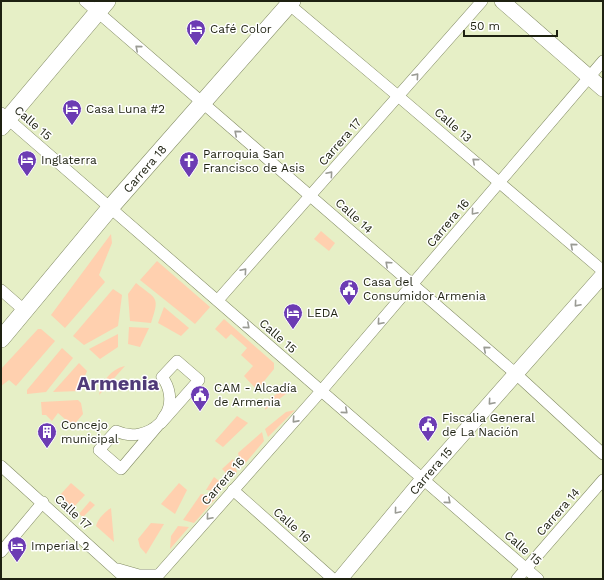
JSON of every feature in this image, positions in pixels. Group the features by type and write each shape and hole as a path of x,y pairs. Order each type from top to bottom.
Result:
{"main road":[{"name":"Carrera 18","path":"1,339 110,208 288,2"},
{"path":"3,120 103,7"}],"street":[{"name":"Calle 14","path":"85,1 103,7 202,103 311,195 412,285 516,374 603,454"},
{"name":"Carrera 17","path":"218,300 482,1"},
{"path":"502,1 603,89"},
{"name":"Calle 13","path":"288,2 603,271"},
{"name":"Carrera 16","path":"156,577 322,390 603,60"},
{"name":"Calle 15","path":"3,120 110,208 218,300 538,579"},
{"name":"Carrera 15","path":"340,579 423,480 603,275"},
{"path":"1,290 25,311"},
{"path":"160,423 121,469 99,450 116,431 130,435 144,434 160,423 167,412 170,401 168,389 162,377 177,361 199,380 160,423"},
{"path":"301,373 308,385 312,401"},
{"name":"Calle 17","path":"1,466 43,502 126,579"},
{"name":"Carrera 14","path":"517,579 603,480"},
{"name":"Calle 16","path":"233,490 333,579"},
{"path":"1,552 43,502"},
{"path":"114,567 129,573 156,577"}],"shaded area":[{"path":"321,231 335,243 329,251 314,239"},
{"path":"111,234 112,243 99,275 105,282 65,328 51,315"},
{"path":"157,261 210,307 195,324 140,280"},
{"path":"136,283 155,299 156,303 151,323 130,321 128,294"},
{"path":"113,289 122,295 118,326 84,345 73,336"},
{"path":"164,307 189,328 181,336 158,323"},
{"path":"224,319 274,363 274,369 257,390 244,376 253,366 241,355 247,348 231,334 226,339 215,329"},
{"path":"129,327 149,328 140,347 128,344"},
{"path":"38,329 41,329 55,341 16,386 9,380 1,386 1,369"},
{"path":"118,334 118,347 100,359 89,349"},
{"path":"62,348 73,358 46,392 27,394 27,390"},
{"path":"79,363 87,371 79,391 53,392"},
{"path":"125,366 99,395 104,381 111,373"},
{"path":"291,390 265,410 265,404 274,396 280,392"},
{"path":"78,400 81,403 83,414 73,426 58,413 52,421 46,415 42,415 41,402"},
{"path":"295,410 268,437 265,429 286,412"},
{"path":"237,416 248,423 223,447 215,441"},
{"path":"262,432 264,441 242,467 238,453"},
{"path":"233,459 237,472 229,476 222,469"},
{"path":"214,477 223,484 220,491 206,490"},
{"path":"71,483 85,495 73,508 59,496"},
{"path":"179,483 187,490 175,514 161,504"},
{"path":"201,494 217,497 194,523 183,520"},
{"path":"90,501 95,505 83,517 79,514"},
{"path":"111,508 114,542 96,526 100,518"},
{"path":"151,523 164,524 146,554 140,547 138,539"},
{"path":"178,526 189,527 170,549 171,536"}],"place":[{"name":"Café Color","path":"196,46"},
{"name":"Casa Luna #2","path":"72,126"},
{"name":"Inglaterra","path":"27,177"},
{"name":"Parroquia San Francisco de Asis","path":"189,178"},
{"name":"Casa del Consumidor Armenia","path":"349,306"},
{"name":"LEDA","path":"293,330"},
{"name":"CAM - Alcadía de Armenia","path":"200,412"},
{"name":"Fiscalia General de La Nación","path":"428,442"},
{"name":"Concejo municipal","path":"47,449"},
{"name":"Imperial 2","path":"17,563"}],"district":[{"name":"Armenia","path":"118,383"}]}
